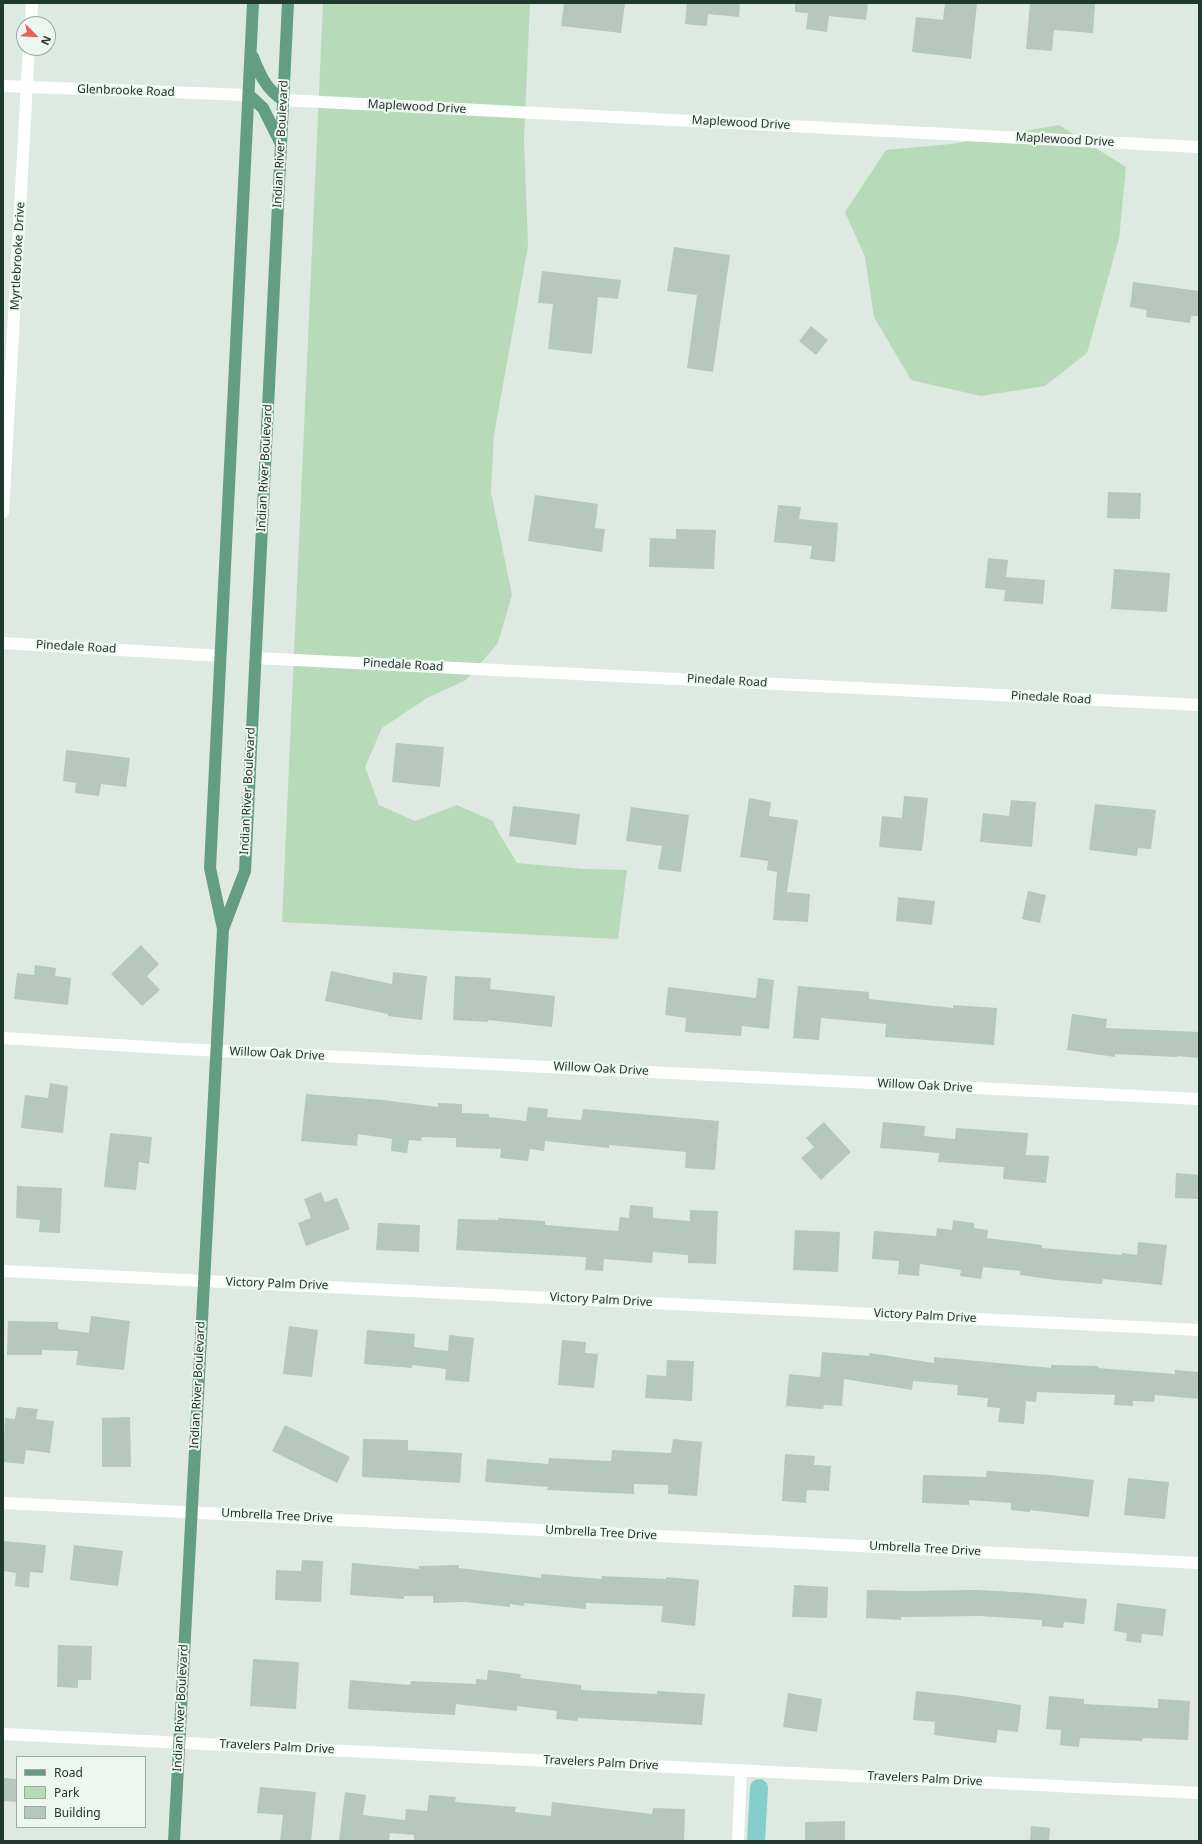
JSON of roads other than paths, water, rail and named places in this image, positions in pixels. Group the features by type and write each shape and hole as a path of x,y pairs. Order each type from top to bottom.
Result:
{"main road":[{"name":"Indian River Boulevard","path":"174,1841 223,929 210,868 253,3"},
{"name":"Indian River Boulevard","path":"223,929 244,871 288,3"},
{"path":"251,52 261,79 268,88 283,100"},
{"path":"249,95 263,108 270,118 281,145"}],"street":[{"path":"31,16 32,3"},
{"name":"Myrtlebrooke Drive","path":"3,512 29,56"},
{"name":"Glenbrooke Road","path":"3,86 249,95"},
{"name":"Maplewood Drive","path":"283,100 1199,147"},
{"name":"Pinedale Road","path":"3,643 221,656"},
{"name":"Pinedale Road","path":"255,658 1199,705"},
{"name":"Willow Oak Drive","path":"3,1038 216,1051 1199,1099"},
{"name":"Victory Palm Drive","path":"3,1272 1199,1330"},
{"name":"Umbrella Tree Drive","path":"3,1503 1199,1563"},
{"name":"Travelers Palm Drive","path":"3,1734 1199,1794"},
{"path":"738,1841 741,1770"}],"waterway":[{"path":"756,1841 759,1788"}]}
